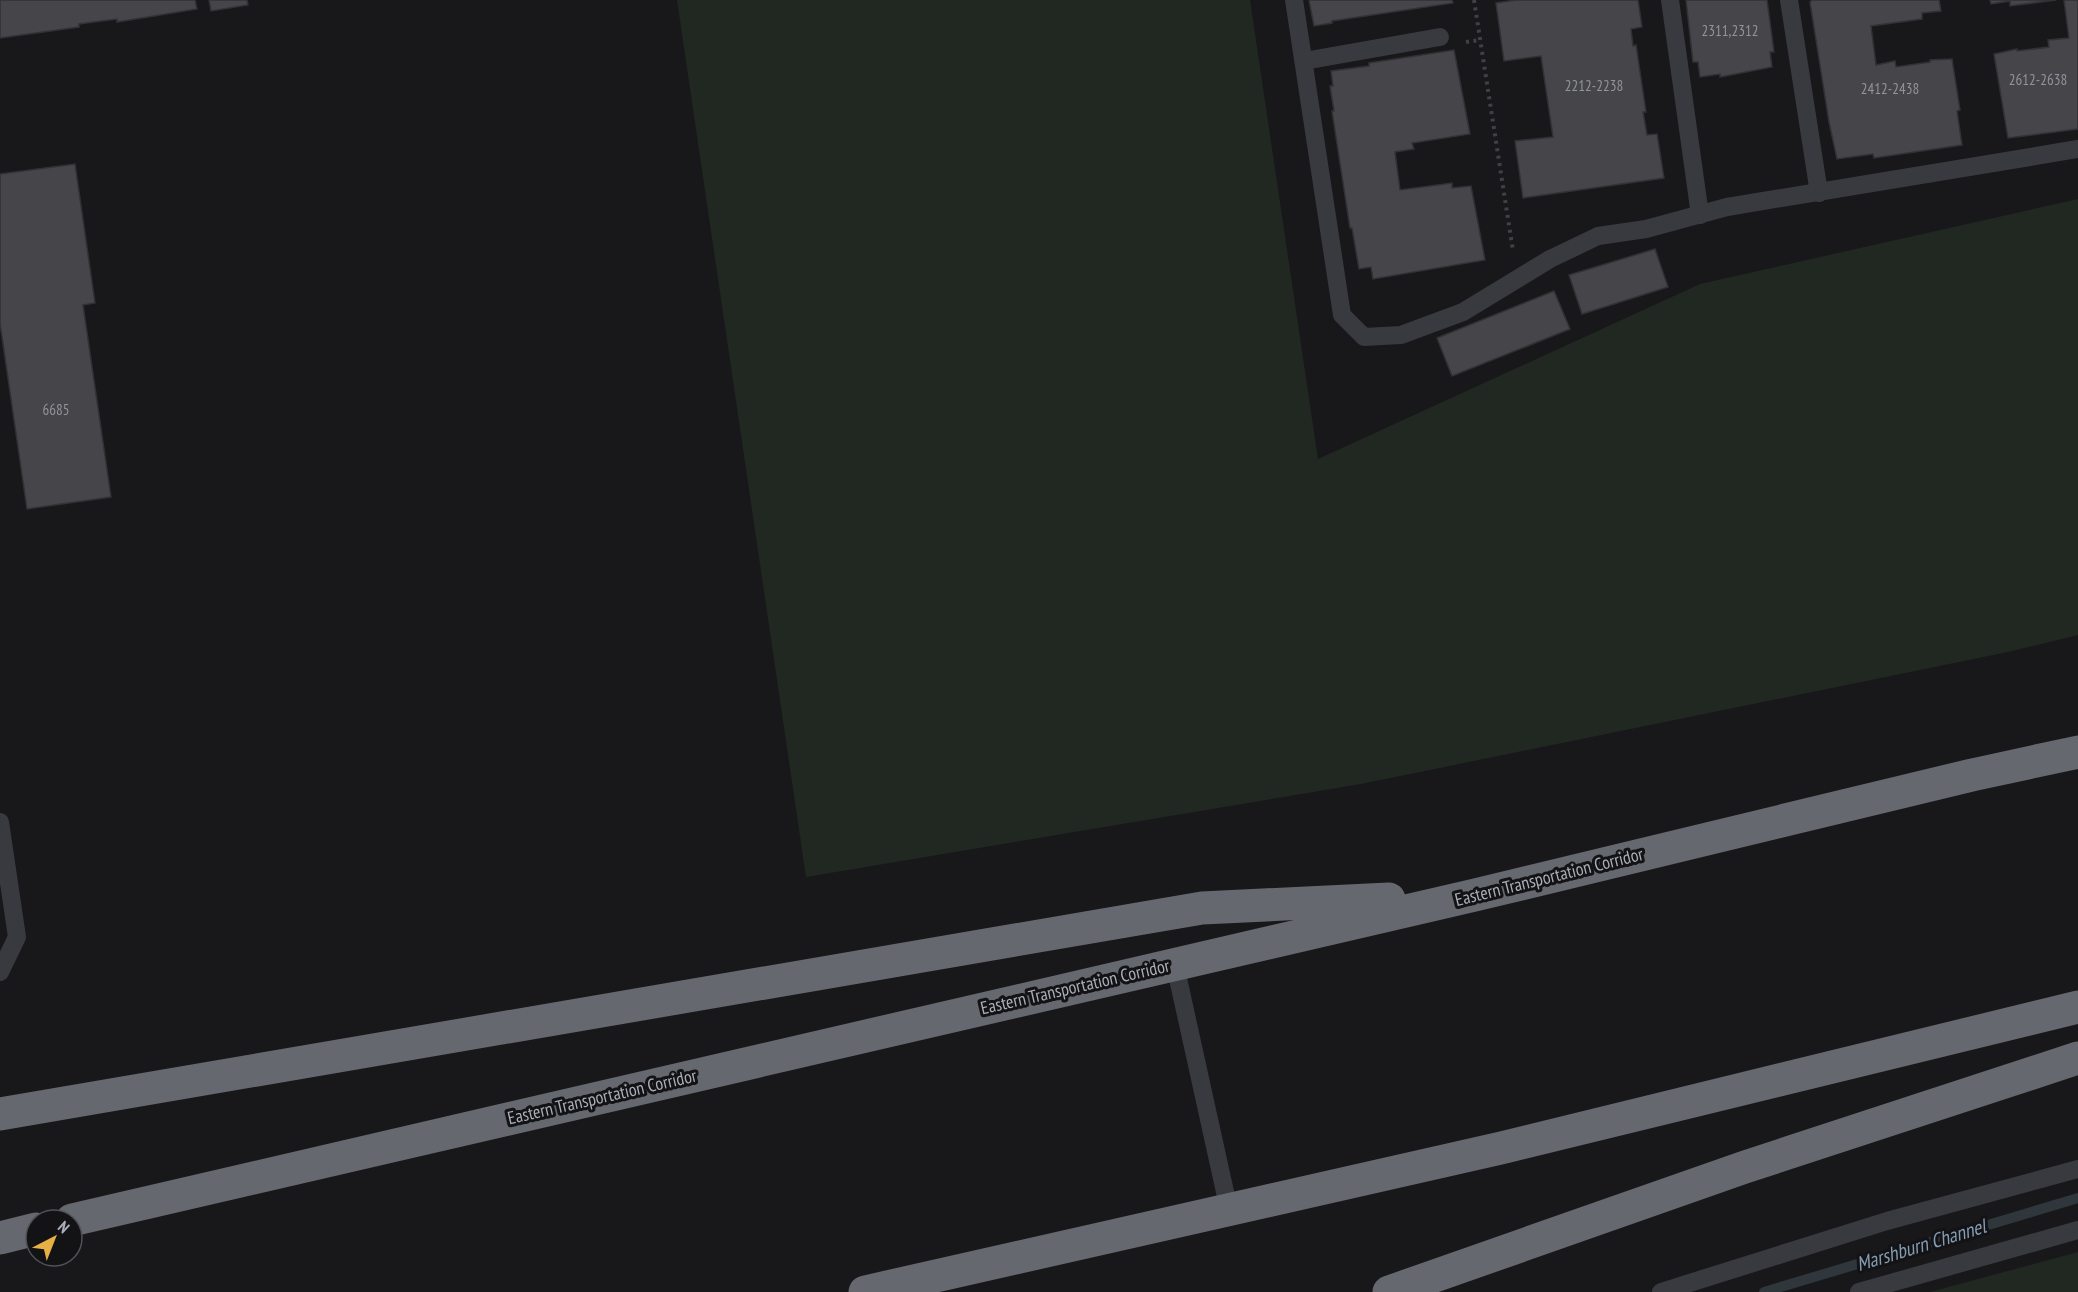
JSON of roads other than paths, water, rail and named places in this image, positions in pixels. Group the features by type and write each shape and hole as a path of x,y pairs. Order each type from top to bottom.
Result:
{"highway":[{"name":"Eastern Transportation Corridor","path":"84,1217 1475,895 1960,778 2078,752"},
{"path":"0,1113 1202,908 1475,895"},
{"path":"865,1292 1501,1148 2078,1007"},
{"path":"1389,1292 1745,1167 2078,1058"},
{"path":"0,1238 24,1232"}],"lane":[{"path":"1294,0 1342,315 1364,336 1401,335 1463,312 1550,259 1598,236 1646,230 1727,207 2078,149"},
{"path":"1670,0 1700,215"},
{"path":"1789,0 1819,193"},
{"path":"1304,61 1440,37"},
{"path":"0,822 18,937 0,972"},
{"path":"1174,965 1229,1210"},
{"path":"1660,1292 1887,1221 2078,1169"},
{"path":"1860,1292 2078,1230"}],"waterway":[{"name":"Marshburn Channel","path":"1764,1292 2078,1198"}]}
